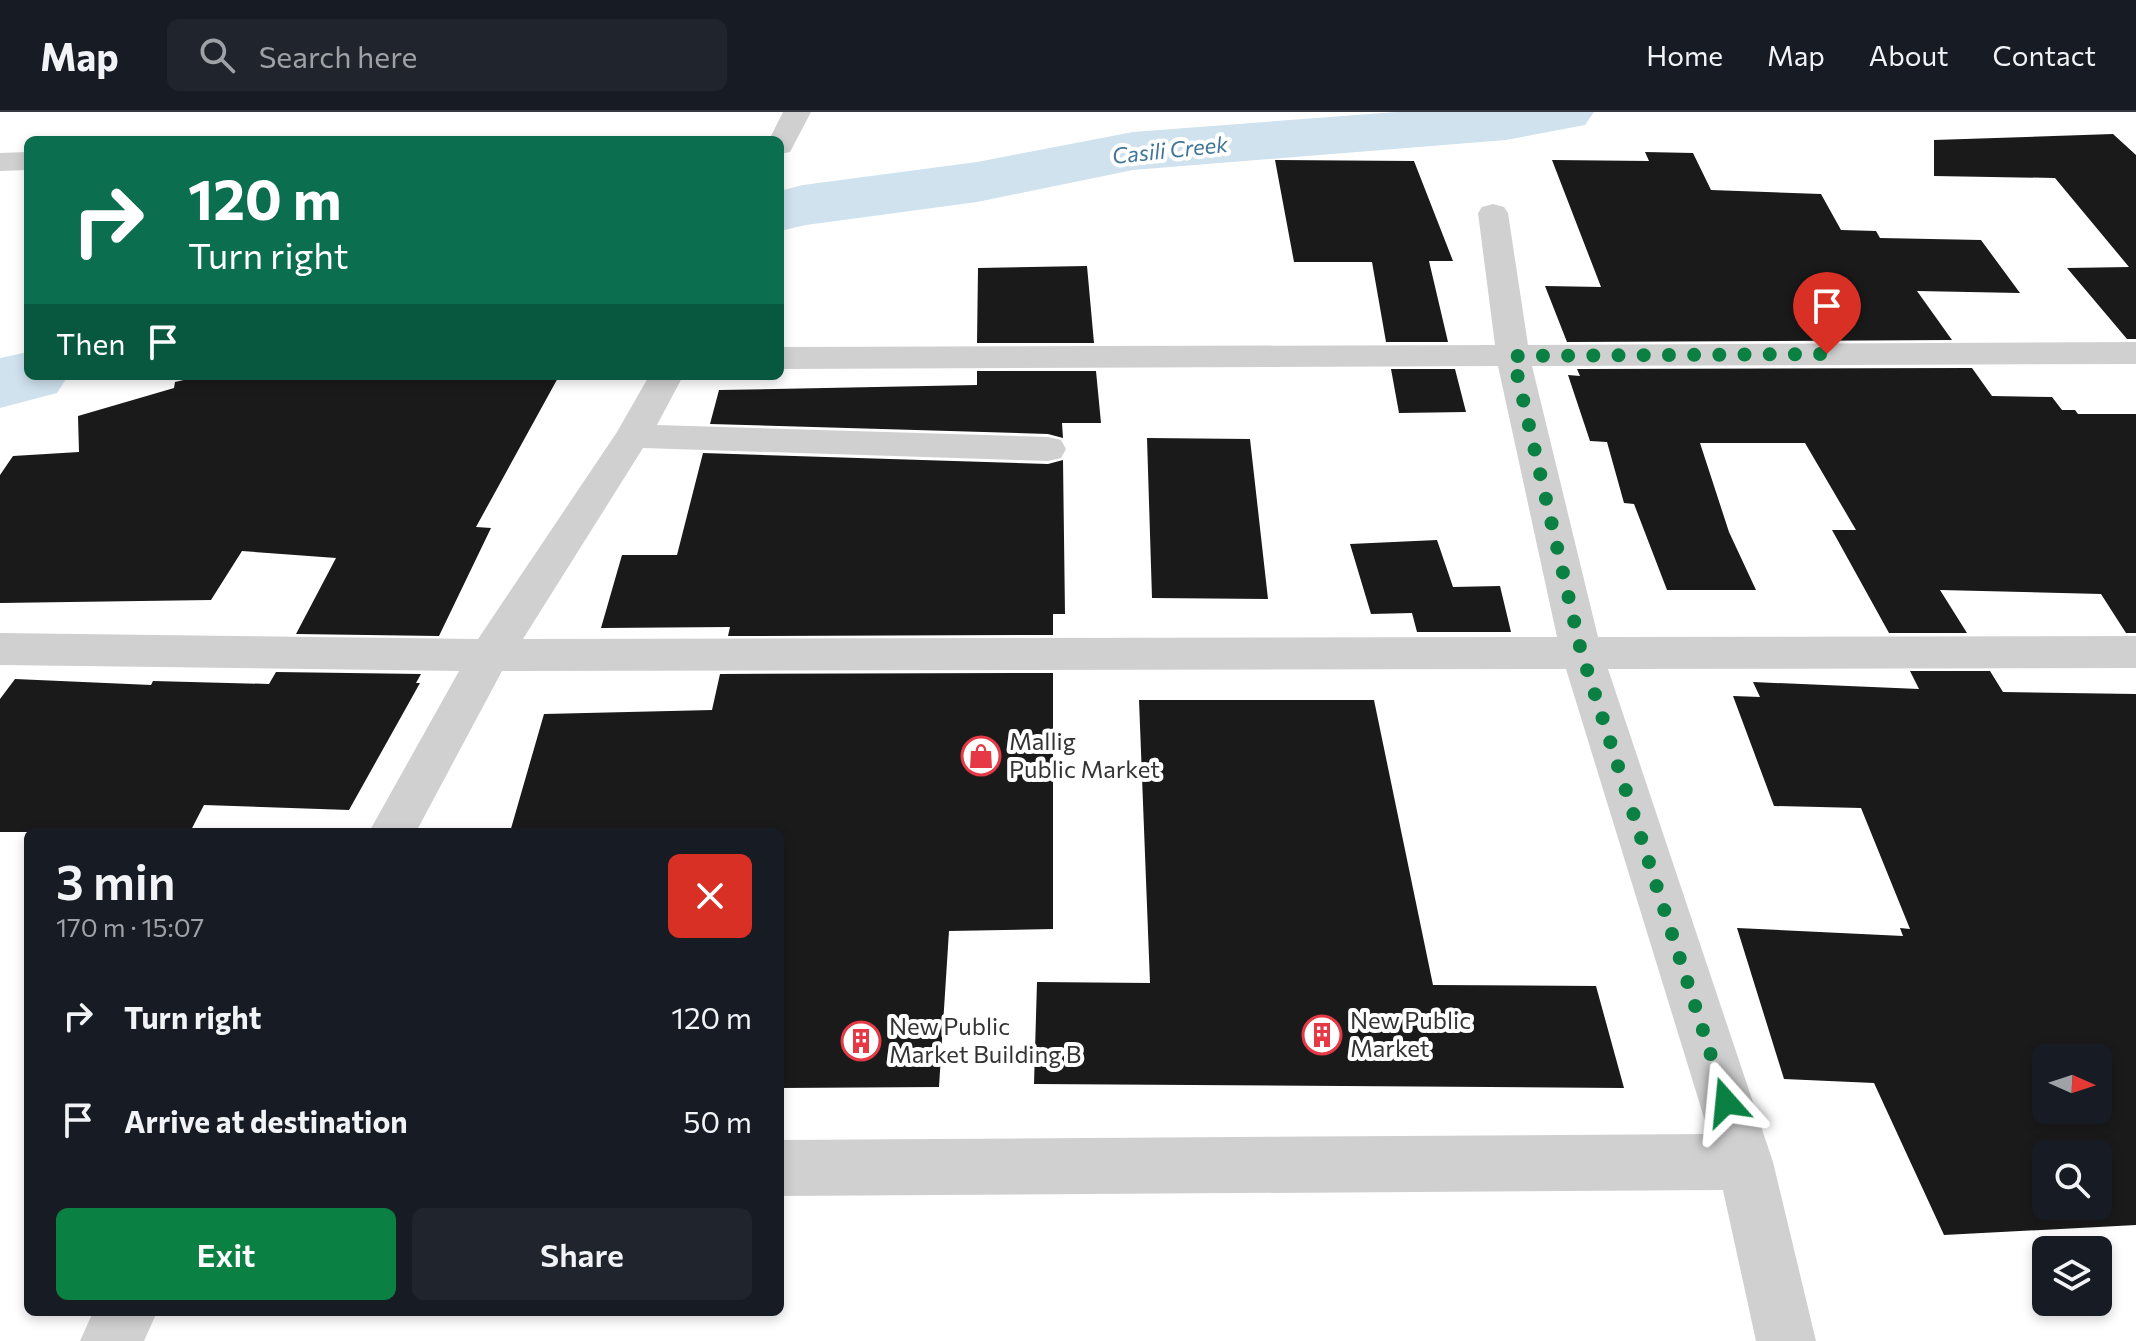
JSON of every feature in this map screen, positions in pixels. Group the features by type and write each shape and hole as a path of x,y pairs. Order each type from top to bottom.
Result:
{"street":[{"path":"784,138 797,112"},
{"path":"0,162 24,161"},
{"path":"1493,213 1513,356 1581,651 1745,1162 1786,1341"},
{"path":"784,358 2136,353"},
{"path":"394,828 490,655 633,436 664,380"},
{"path":"633,436 1048,449"},
{"path":"0,649 490,655 2136,652"},
{"path":"784,1168 1745,1162"},
{"path":"110,1341 125,1316"}],"building":[{"path":"2113,134 2136,155 2136,339 2127,339 2067,268 2129,267 2055,178 1934,176 1934,140"},
{"path":"1645,152 1693,153 1711,190 1821,194 1841,230 1876,231 1880,238 1981,240 2020,293 1917,291 1952,340 1567,342 1545,286 1601,287 1552,160 1649,161"},
{"path":"1275,160 1414,161 1453,261 1429,261 1448,342 1386,342 1372,262 1294,262"},
{"path":"1087,266 1094,343 977,343 978,268"},
{"path":"1972,368 1992,396 2052,397 2062,410 2075,410 2078,414 2136,414 2136,633 2126,633 2101,594 1940,590 1967,633 1889,633 1832,530 1856,530 1805,443 1700,443 1729,532 1756,590 1667,590 1634,504 1624,503 1607,442 1590,441 1568,375 1580,376 1577,369"},
{"path":"1391,369 1455,369 1466,412 1399,413"},
{"path":"977,371 1096,371 1101,423 1062,423 1063,438 1048,434 710,424 719,390 977,385"},
{"path":"557,380 476,527 491,528 439,636 296,634 336,558 242,551 211,600 0,603 0,475 13,456 79,452 78,416 174,388 175,382"},
{"path":"1147,438 1250,439 1268,599 1152,598"},
{"path":"703,453 1048,464 1063,460 1065,614 1053,614 1053,635 728,636 730,627 601,628 622,555 677,555"},
{"path":"1437,540 1453,587 1500,586 1511,632 1417,632 1412,613 1371,614 1350,544"},
{"path":"1910,671 1990,671 2003,692 2136,694 2136,1225 1944,1235 1874,1083 1784,1079 1737,928 1903,936 1900,928 1910,929 1861,808 1774,806 1733,696 1760,697 1753,682 1919,689"},
{"path":"276,672 421,674 416,683 420,683 349,810 204,805 192,828 24,828 24,832 0,832 0,699 15,679 151,685 153,681 269,684"},
{"path":"1053,673 1053,929 949,931 939,1087 784,1088 784,828 511,828 544,714 712,710 720,674"},
{"path":"1139,700 1374,700 1433,985 1596,986 1624,1088 1034,1084 1037,982 1150,983"}],"waterway":[{"name":"Casili Creek","path":"784,210 977,182 1133,151 1506,122 1564,112"},
{"name":"Casili Creek","path":"0,383 24,377"}],"place":[{"name":"Mallig Public Market","path":"981,756"},
{"name":"New Public Market","path":"1322,1035"},
{"name":"New Public Market Building B","path":"861,1041"}],"route":[{"path":"1726,1102 1581,651 1513,356 1827,354"}]}
